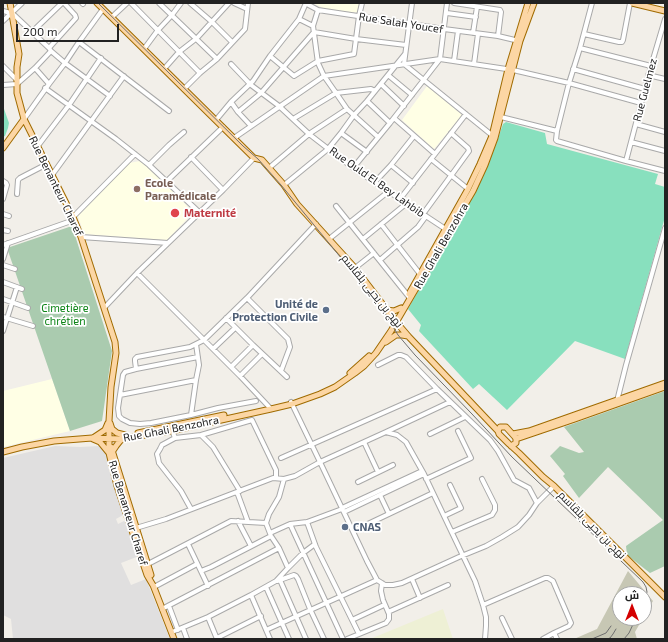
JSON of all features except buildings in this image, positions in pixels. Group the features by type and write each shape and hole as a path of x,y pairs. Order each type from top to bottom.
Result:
{"main road":[{"name":"Rue Benanteur Charef","path":"10,3 19,54 17,93 24,119 74,218 116,348 111,387 109,421 112,468 147,575 154,587"},
{"name":"نهج بن يحيى بلقاسم","path":"97,3 234,138 253,152 254,158 262,160 284,185 297,204 355,268 409,337 492,425 500,429"},
{"name":"Rue Ghali Benzohra","path":"292,403 331,386 352,371 375,349 396,321 402,308 448,231 494,137 528,3"},
{"name":"Rue Ghali Benzohra","path":"518,41 534,3"},
{"path":"631,3 665,11"},
{"name":"Rue Ghali Benzohra","path":"125,437 292,403 320,394 345,381 364,366 380,348 409,297 420,274 473,191 485,165 501,117 511,69"},
{"path":"3,148 24,119"},
{"path":"387,310 394,311 402,308"},
{"path":"380,348 396,335 409,337"},
{"path":"514,443 513,434 506,428 500,429 499,434 509,444 514,443 522,437 575,419 665,383"},
{"path":"513,434 529,431 665,388"},
{"name":"Rue Ghali Benzohra","path":"3,452 54,441 125,437 172,430 270,407"},
{"path":"92,438 100,442 111,452 125,437 112,429 109,421"},
{"path":"92,438 105,430 109,421"},
{"name":"نهج بن يحيى بلقاسم","path":"514,443 519,453 665,597"},
{"name":"Rue Benanteur Charef","path":"111,452 148,564 154,587 174,639"}],"street":[{"path":"3,21 22,3"},
{"path":"3,85 17,82 35,68 76,18 75,15 63,3 32,32"},
{"path":"112,17 127,3"},
{"path":"131,3 200,73"},
{"path":"159,3 197,38 217,59"},
{"path":"144,49 181,3"},
{"path":"190,3 232,42"},
{"path":"164,69 180,52 197,38 229,3"},
{"path":"234,3 248,9"},
{"path":"184,89 217,59 245,28 248,3"},
{"path":"216,120 231,102 251,84 270,56 299,19 306,3"},
{"name":"Rue Salah Youcef","path":"306,3 318,10 498,36 518,41"},
{"path":"270,56 294,76 318,61 353,55 355,53 362,3"},
{"path":"404,64 412,3"},
{"path":"353,168 440,59 448,3"},
{"path":"454,3 500,10 498,36"},
{"path":"592,3 580,48 568,83 557,132 557,141 665,171"},
{"path":"584,34 622,42 631,3"},
{"path":"473,33 477,6"},
{"path":"24,119 103,9"},
{"path":"318,10 313,26 318,63 324,76 347,109 378,138"},
{"path":"3,11 11,13 65,63 110,96"},
{"path":"447,13 476,17"},
{"path":"299,19 313,26"},
{"name":"Rue Guelmez","path":"626,161 648,75 665,19"},
{"path":"454,61 458,31"},
{"path":"314,32 406,45"},
{"path":"238,112 261,93 314,32"},
{"path":"474,64 478,34"},
{"path":"79,42 169,111"},
{"path":"580,48 651,66"},
{"path":"284,185 328,149 354,115 405,54"},
{"path":"37,147 69,105 101,58"},
{"path":"234,138 278,106 324,76 440,59 511,69 641,103"},
{"name":"Rue Ould El Bey Lahbib","path":"231,64 261,93 328,149 353,168 448,231"},
{"path":"404,64 494,137"},
{"path":"3,66 17,82"},
{"path":"35,68 49,84"},
{"path":"573,69 645,89"},
{"path":"388,75 412,95"},
{"path":"648,75 665,79"},
{"path":"52,175 124,76"},
{"path":"381,84 404,106"},
{"path":"45,88 92,121 149,165 200,213"},
{"path":"293,119 336,93 371,89 375,91"},
{"path":"367,101 390,123"},
{"path":"231,102 251,126"},
{"path":"269,168 309,134 347,109"},
{"path":"400,199 466,114"},
{"path":"501,117 557,132"},
{"path":"394,118 435,154"},
{"path":"636,124 665,132"},
{"path":"167,181 223,127"},
{"path":"149,165 184,132"},
{"path":"341,133 367,152"},
{"path":"380,260 418,227 424,215 469,149 451,133"},
{"path":"375,182 391,165 414,136"},
{"path":"631,142 665,151"},
{"path":"3,245 74,218 135,154"},
{"path":"191,157 223,190"},
{"path":"104,308 137,273 200,213 254,158"},
{"path":"431,159 468,189"},
{"path":"17,194 18,180 20,178 47,164"},
{"path":"391,165 412,183"},
{"path":"3,181 7,184 3,199"},
{"path":"329,239 389,192"},
{"path":"363,239 407,203"},
{"path":"336,206 409,297"},
{"path":"3,214 9,216"},
{"path":"136,369 135,359 137,357 170,351 196,344 204,340 316,224"},
{"path":"381,224 420,274"},
{"path":"617,402 665,228"},
{"path":"81,237 168,243"},
{"path":"3,259 8,243"},
{"path":"355,268 374,253"},
{"path":"3,265 15,269"},
{"path":"137,273 270,407"},
{"path":"3,282 22,289"},
{"path":"3,331 5,317 17,287"},
{"path":"246,298 288,339 290,347 281,371"},
{"path":"3,299 28,308"},
{"path":"5,317 33,326"},
{"path":"226,318 287,377"},
{"path":"213,349 235,328"},
{"path":"191,415 199,365 196,344"},
{"path":"231,367 253,345"},
{"path":"240,376 262,354"},
{"path":"378,365 396,356 404,356 490,440 498,451 514,480 529,488 537,503"},
{"path":"198,357 123,373 118,408 119,416 130,423 151,423 256,401"},
{"path":"120,395 196,380"},
{"path":"281,458 437,389"},
{"path":"136,528 166,519 273,478 284,479 295,476 320,462 450,402"},
{"path":"292,403 367,561 377,580 385,584 393,585 412,579 502,537 518,527 537,503 554,486"},
{"path":"430,434 465,417"},
{"path":"191,509 181,491 159,463 157,454 160,448 162,445 175,438 201,435 252,420 276,470 276,478"},
{"path":"172,430 175,438"},
{"path":"426,479 471,458 458,431"},
{"path":"386,432 397,435 406,442 423,472 452,532 475,581 483,605 486,617 485,639"},
{"path":"201,435 213,447 238,491 248,522"},
{"path":"364,442 378,472"},
{"path":"358,482 393,465"},
{"path":"201,571 251,546 290,524 307,522 343,510 380,495 423,472"},
{"path":"343,510 423,472"},
{"path":"284,479 279,497 269,514 266,523 270,534 279,548 288,568"},
{"path":"452,532 492,515 495,510 495,505 482,479"},
{"path":"444,516 461,508 450,485"},
{"path":"352,531 433,493"},
{"path":"380,495 389,514"},
{"path":"148,564 231,521 266,523"},
{"path":"238,521 251,546"},
{"path":"307,522 315,544 359,634"},
{"path":"290,524 343,639"},
{"path":"188,544 208,586"},
{"path":"278,581 303,553 315,544"},
{"path":"162,610 279,548"},
{"path":"154,587 197,564"},
{"path":"172,632 208,617 278,581 294,575 298,579 324,639"},
{"path":"483,605 548,578 553,581 571,623 569,626 543,639"},
{"path":"412,579 420,598"},
{"path":"266,630 377,580"},
{"path":"278,581 306,639"},
{"path":"347,639 386,623 389,619 381,591 382,583"},
{"path":"388,612 448,585"},
{"path":"266,587 289,639"},
{"path":"251,595 270,639"},
{"path":"352,620 384,605"},
{"path":"169,606 178,630"},
{"path":"208,617 217,639 261,616"},
{"path":"502,618 512,639"},
{"path":"183,628 187,639"},
{"path":"554,633 557,639"}],"shaded area":[{"path":"313,3 361,3 360,13 325,9"},
{"path":"427,86 462,115 434,149 402,120"},
{"name":"Ecole Paramédicale","path":"140,161 152,170 189,208 190,216 167,240 84,234 78,216 129,163"},
{"path":"52,379 70,431 3,447 3,391"},
{"path":"55,446 99,446 107,453 124,513 116,519 118,524 124,521 128,522 139,556 121,563 131,585 146,579 170,639 13,639 11,619 3,615 3,458"},
{"path":"628,571 640,586 620,586"},
{"path":"612,601 612,626 638,626 635,632 637,639 574,639 597,629"},
{"path":"443,609 453,639 370,639"}],"green space":[{"path":"3,106 9,123 5,136 3,137"},
{"path":"506,122 545,133 547,144 658,174 655,184 665,187 665,217 625,359 575,341 507,410 479,384 473,389 419,331 421,325 408,309 481,180 503,124"},
{"name":"Cimetière chrétien","path":"72,226 112,351 102,421 70,431 7,248"},
{"path":"665,391 665,566 650,573 627,555 626,546 663,520 608,467 579,498 563,476 565,474 550,456 560,446 579,453 584,452 564,427"}],"tram line":[{"path":"98,3 258,159 356,276 383,310 398,335 415,355 512,457 643,582 645,586"},
{"path":"592,639 606,633 611,626"},
{"path":"624,639 632,626"},
{"path":"607,639 610,638 616,629"}],"place":[{"name":"Ecole Paramédicale","path":"137,189"},
{"name":"Maternité","path":"175,213"},
{"name":"Unité de Protection Civile","path":"326,310"},
{"name":"CNAS","path":"345,527"}]}
